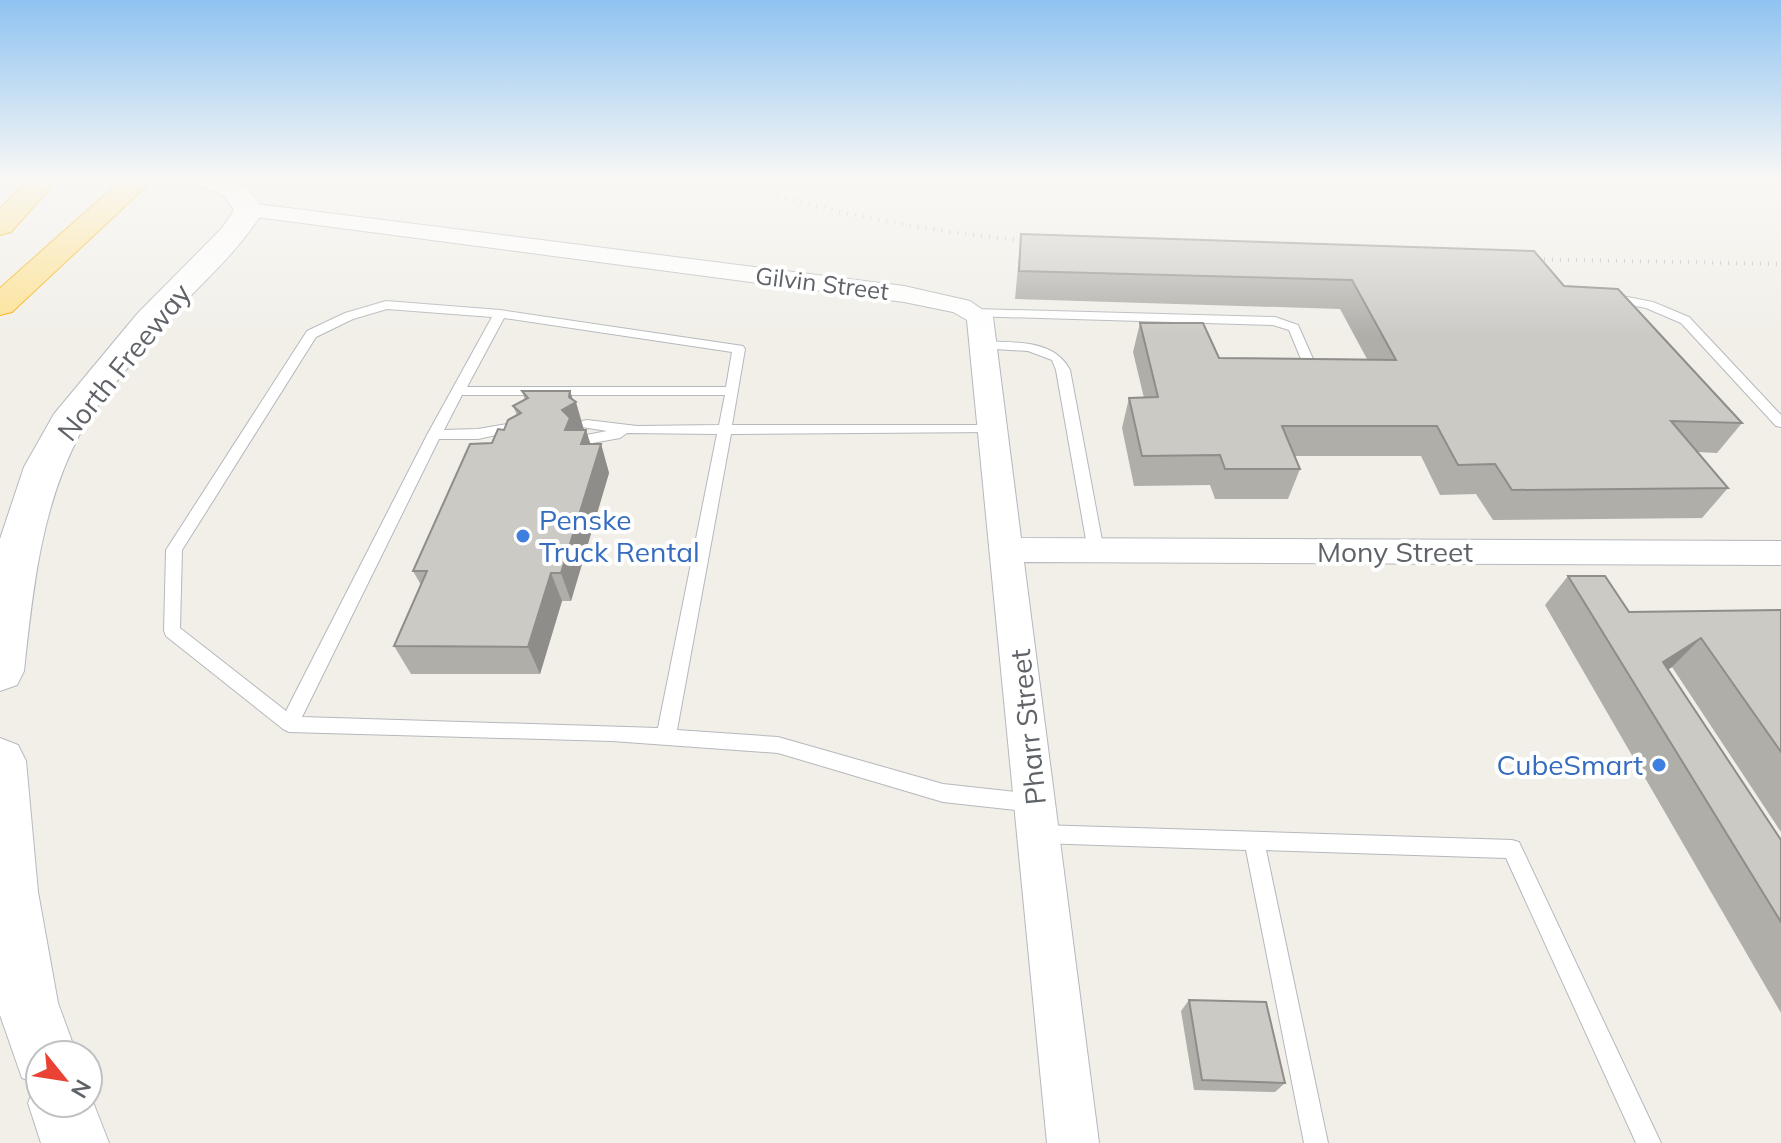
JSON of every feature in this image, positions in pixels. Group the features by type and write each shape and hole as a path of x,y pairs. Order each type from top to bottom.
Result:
{"highway":[{"path":"0,319 11,294 82,230"}],"main road":[{"name":"North Freeway","path":"0,671 14,562 44,467 67,423 149,321 236,230"},
{"path":"0,761 9,892 27,1003 39,1039"},
{"path":"67,1119 75,1143"}],"street":[{"name":"Gilvin Street","path":"408,230 904,294 961,306 979,329"},
{"name":"Pharr Street","path":"979,329 994,428 1073,1143"},
{"name":"Mony Street","path":"1008,550 1781,553"}],"lane":[{"path":"1588,296 1619,297 1685,320 1781,423"},
{"path":"666,737 739,349 500,314 386,305 349,316 311,334 174,550 172,631 289,724 666,737 778,745 1038,819 1254,841 1512,849 1649,1143"},
{"path":"289,724 434,435 500,314"},
{"path":"979,329 1275,321 1294,328 1311,368"},
{"path":"979,329 1057,358 1063,370 1096,551"},
{"path":"458,391 732,391"},
{"path":"587,424 637,430 994,428"},
{"path":"434,435 478,434 528,425"},
{"path":"581,440 637,430"},
{"path":"478,434 521,441"},
{"path":"1254,841 1316,1143"}],"building":[{"path":"1021,234 1534,251 1564,286 1618,289 1742,423 1671,421 1728,488 1512,490 1495,464 1458,465 1437,426 1282,426 1300,469 1225,469 1220,455 1142,456 1129,398 1158,397 1140,323 1203,323 1219,358 1396,360 1352,280 1019,271"},
{"name":"Penske Truck Rental","path":"522,391 570,391 569,397 576,402 562,410 570,418 565,430 586,430 581,444 601,444 561,573 551,573 528,647 394,646 427,571 413,571 470,444 492,443 498,429 504,430 508,420 521,413 513,406 528,398"},
{"path":"1568,576 1605,576 1629,612 1781,610 1781,752 1701,638 1663,662 1781,840 1781,922"},
{"path":"1189,1000 1266,1002 1285,1083 1202,1080"}],"railway":[{"path":"942,230 1044,242"},
{"path":"1520,259 1781,264"}],"place":[{"name":"Penske Truck Rental","path":"523,536"},
{"name":"CubeSmart","path":"1659,765"}]}
